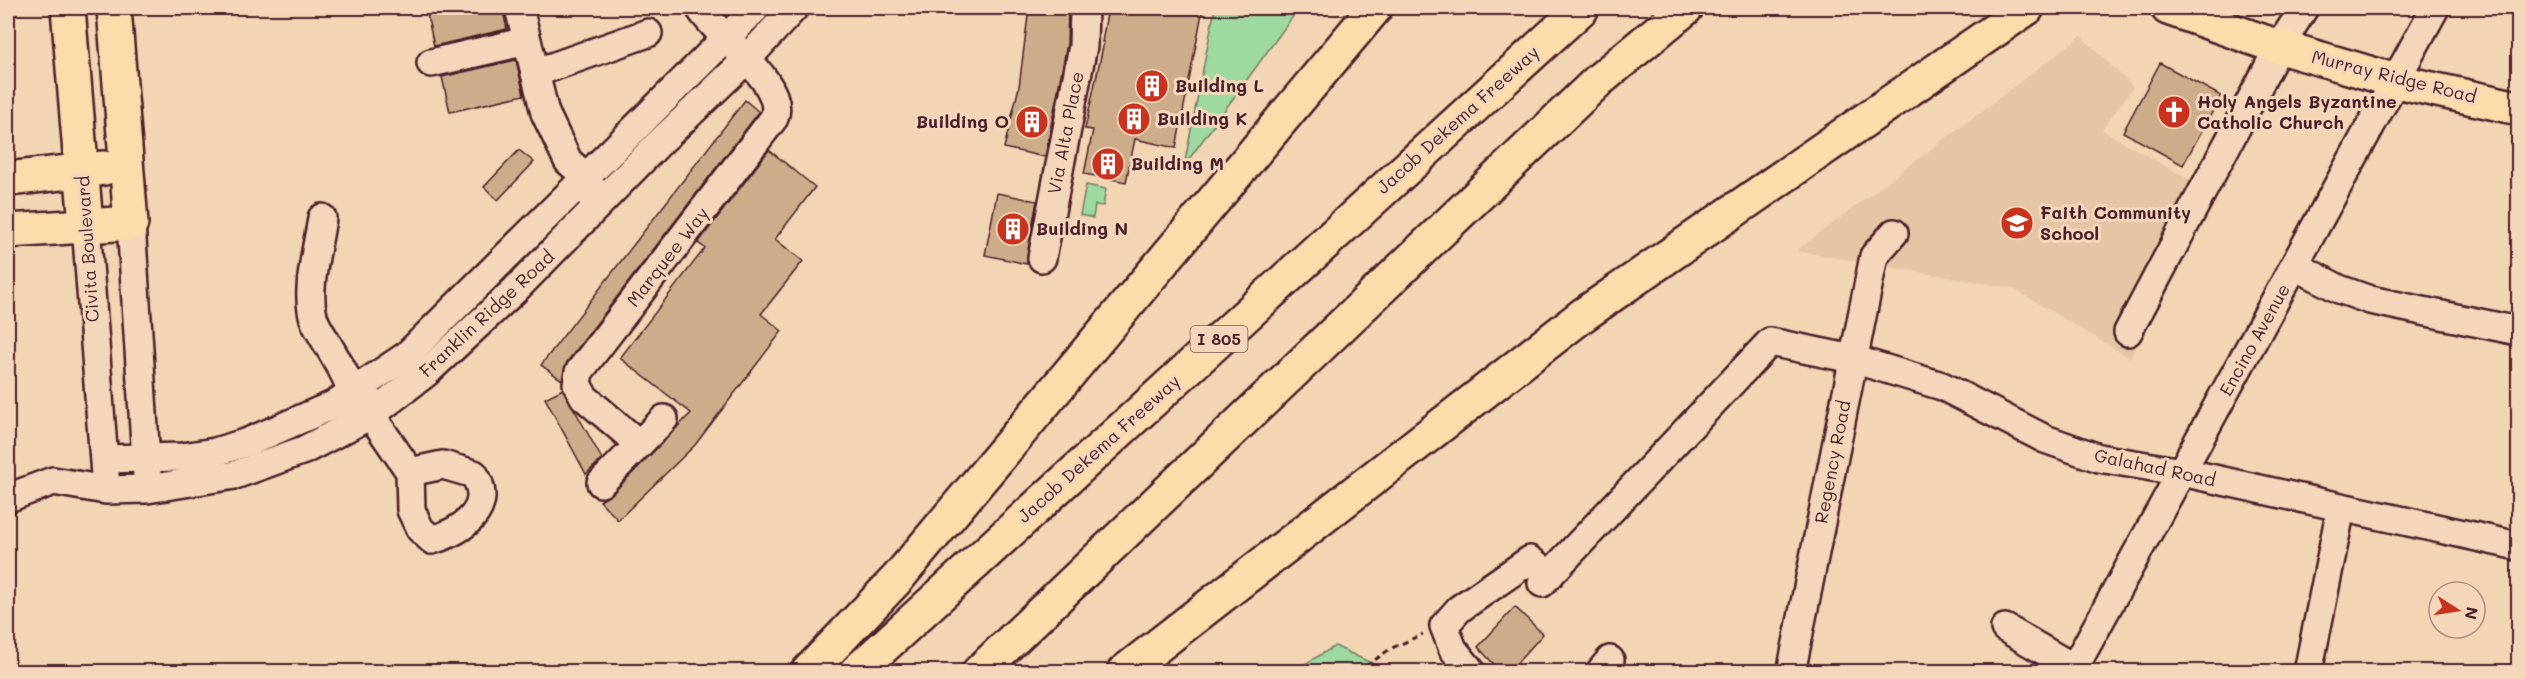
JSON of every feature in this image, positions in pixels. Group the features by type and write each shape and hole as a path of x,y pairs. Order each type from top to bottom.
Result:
{"main road":[{"name":"Civita Boulevard","path":"68,8 87,225"},
{"path":"8,231 131,223 114,8"},
{"path":"808,672 897,579 1375,8"},
{"name":"Jacob Dekema Freeway","path":"856,672 1582,8"},
{"path":"979,672 1599,80 1686,8"},
{"path":"1124,672 1583,315 2027,8"},
{"name":"Murray Ridge Road","path":"2168,8 2279,47 2396,81 2518,108"},
{"path":"8,179 127,167"}],"street":[{"path":"519,8 545,113 591,187 586,200 550,241 549,256"},
{"name":"Marquee Way","path":"639,444 584,397 577,384 579,372 778,110 776,96 747,59 706,19 700,8"},
{"name":"Franklin Ridge Road","path":"105,459 215,452 248,442 306,418 353,392 406,356 578,169 727,38 756,8"},
{"path":"747,59 740,42 743,32 765,8"},
{"name":"Franklin Ridge Road","path":"8,498 53,481 106,490 147,489 235,475 295,454 371,415 426,373 549,256 681,122 747,59 794,8"},
{"name":"Via Alta Place","path":"1042,258 1083,46 1084,8"},
{"path":"2128,332 2279,47 2304,8"},
{"name":"Encino Avenue","path":"2073,670 2296,266 2435,8"},
{"path":"535,73 648,33"},
{"path":"681,122 692,96 730,57 727,38"},
{"path":"431,63 527,41"},
{"path":"295,454 299,444 309,436 350,414 354,403 353,392 315,322 310,297 322,218"},
{"path":"131,223 147,489"},
{"name":"Civita Boulevard","path":"87,225 106,490"},
{"name":"Regency Road","path":"1792,668 1874,256 1894,233"},
{"path":"2296,266 2339,289 2370,300 2518,331"},
{"name":"Galahad Road","path":"1444,626 1459,609 1530,560 1546,579 1770,342 1853,359 1942,386 2045,439 2099,458 2182,472 2518,546"},
{"path":"406,356 402,366 372,392 367,404 371,415 411,472"},
{"path":"601,483 664,419"},
{"path":"2308,672 2341,508"},
{"path":"1444,626 1453,649 1472,672"},
{"path":"2005,628 2073,670"}],"path":[{"path":"1358,672 1390,649 1444,626"}],"shaded area":[{"name":"Faith Community School","path":"2081,36 2133,87 2102,130 2216,195 2130,358 2012,288 1796,251"}],"green space":[{"path":"1215,8 1299,8 1184,166"},
{"path":"1086,185 1106,189 1103,206 1095,205 1093,218 1080,215"},
{"path":"1335,646 1388,671 1293,671"}],"building":[{"path":"502,8 507,29 434,46 426,10"},
{"path":"1029,8 1068,8 1067,44 1045,157 1004,148 1019,87"},
{"path":"1108,8 1203,8 1176,148 1135,139 1126,182 1084,174 1093,130 1085,129 1104,42 1102,42"},
{"path":"516,60 524,95 450,112 442,77"},
{"path":"2160,63 2221,96 2183,165 2123,132"},
{"path":"745,100 759,112 567,362 562,380 541,365"},
{"path":"519,150 534,162 498,200 484,187"},
{"path":"769,150 815,187 775,239 803,261 761,314 782,331 695,445 618,520 600,501 612,494 691,413 620,358 705,248 698,243"},
{"name":"Building N","path":"997,193 1037,201 1027,264 985,255"},
{"path":"563,389 602,459 586,474 545,398"},
{"path":"1515,607 1543,634 1509,672 1501,672 1478,647"}],"place":[{"name":"Building L","path":"1152,86"},
{"name":"Holy Angels Byzantine Catholic Church","path":"2174,112"},
{"name":"Building K","path":"1134,119"},
{"name":"Building O","path":"1032,122"},
{"name":"Building M","path":"1108,164"},
{"name":"Faith Community School","path":"2017,223"},
{"name":"Building N","path":"1013,229"}]}
